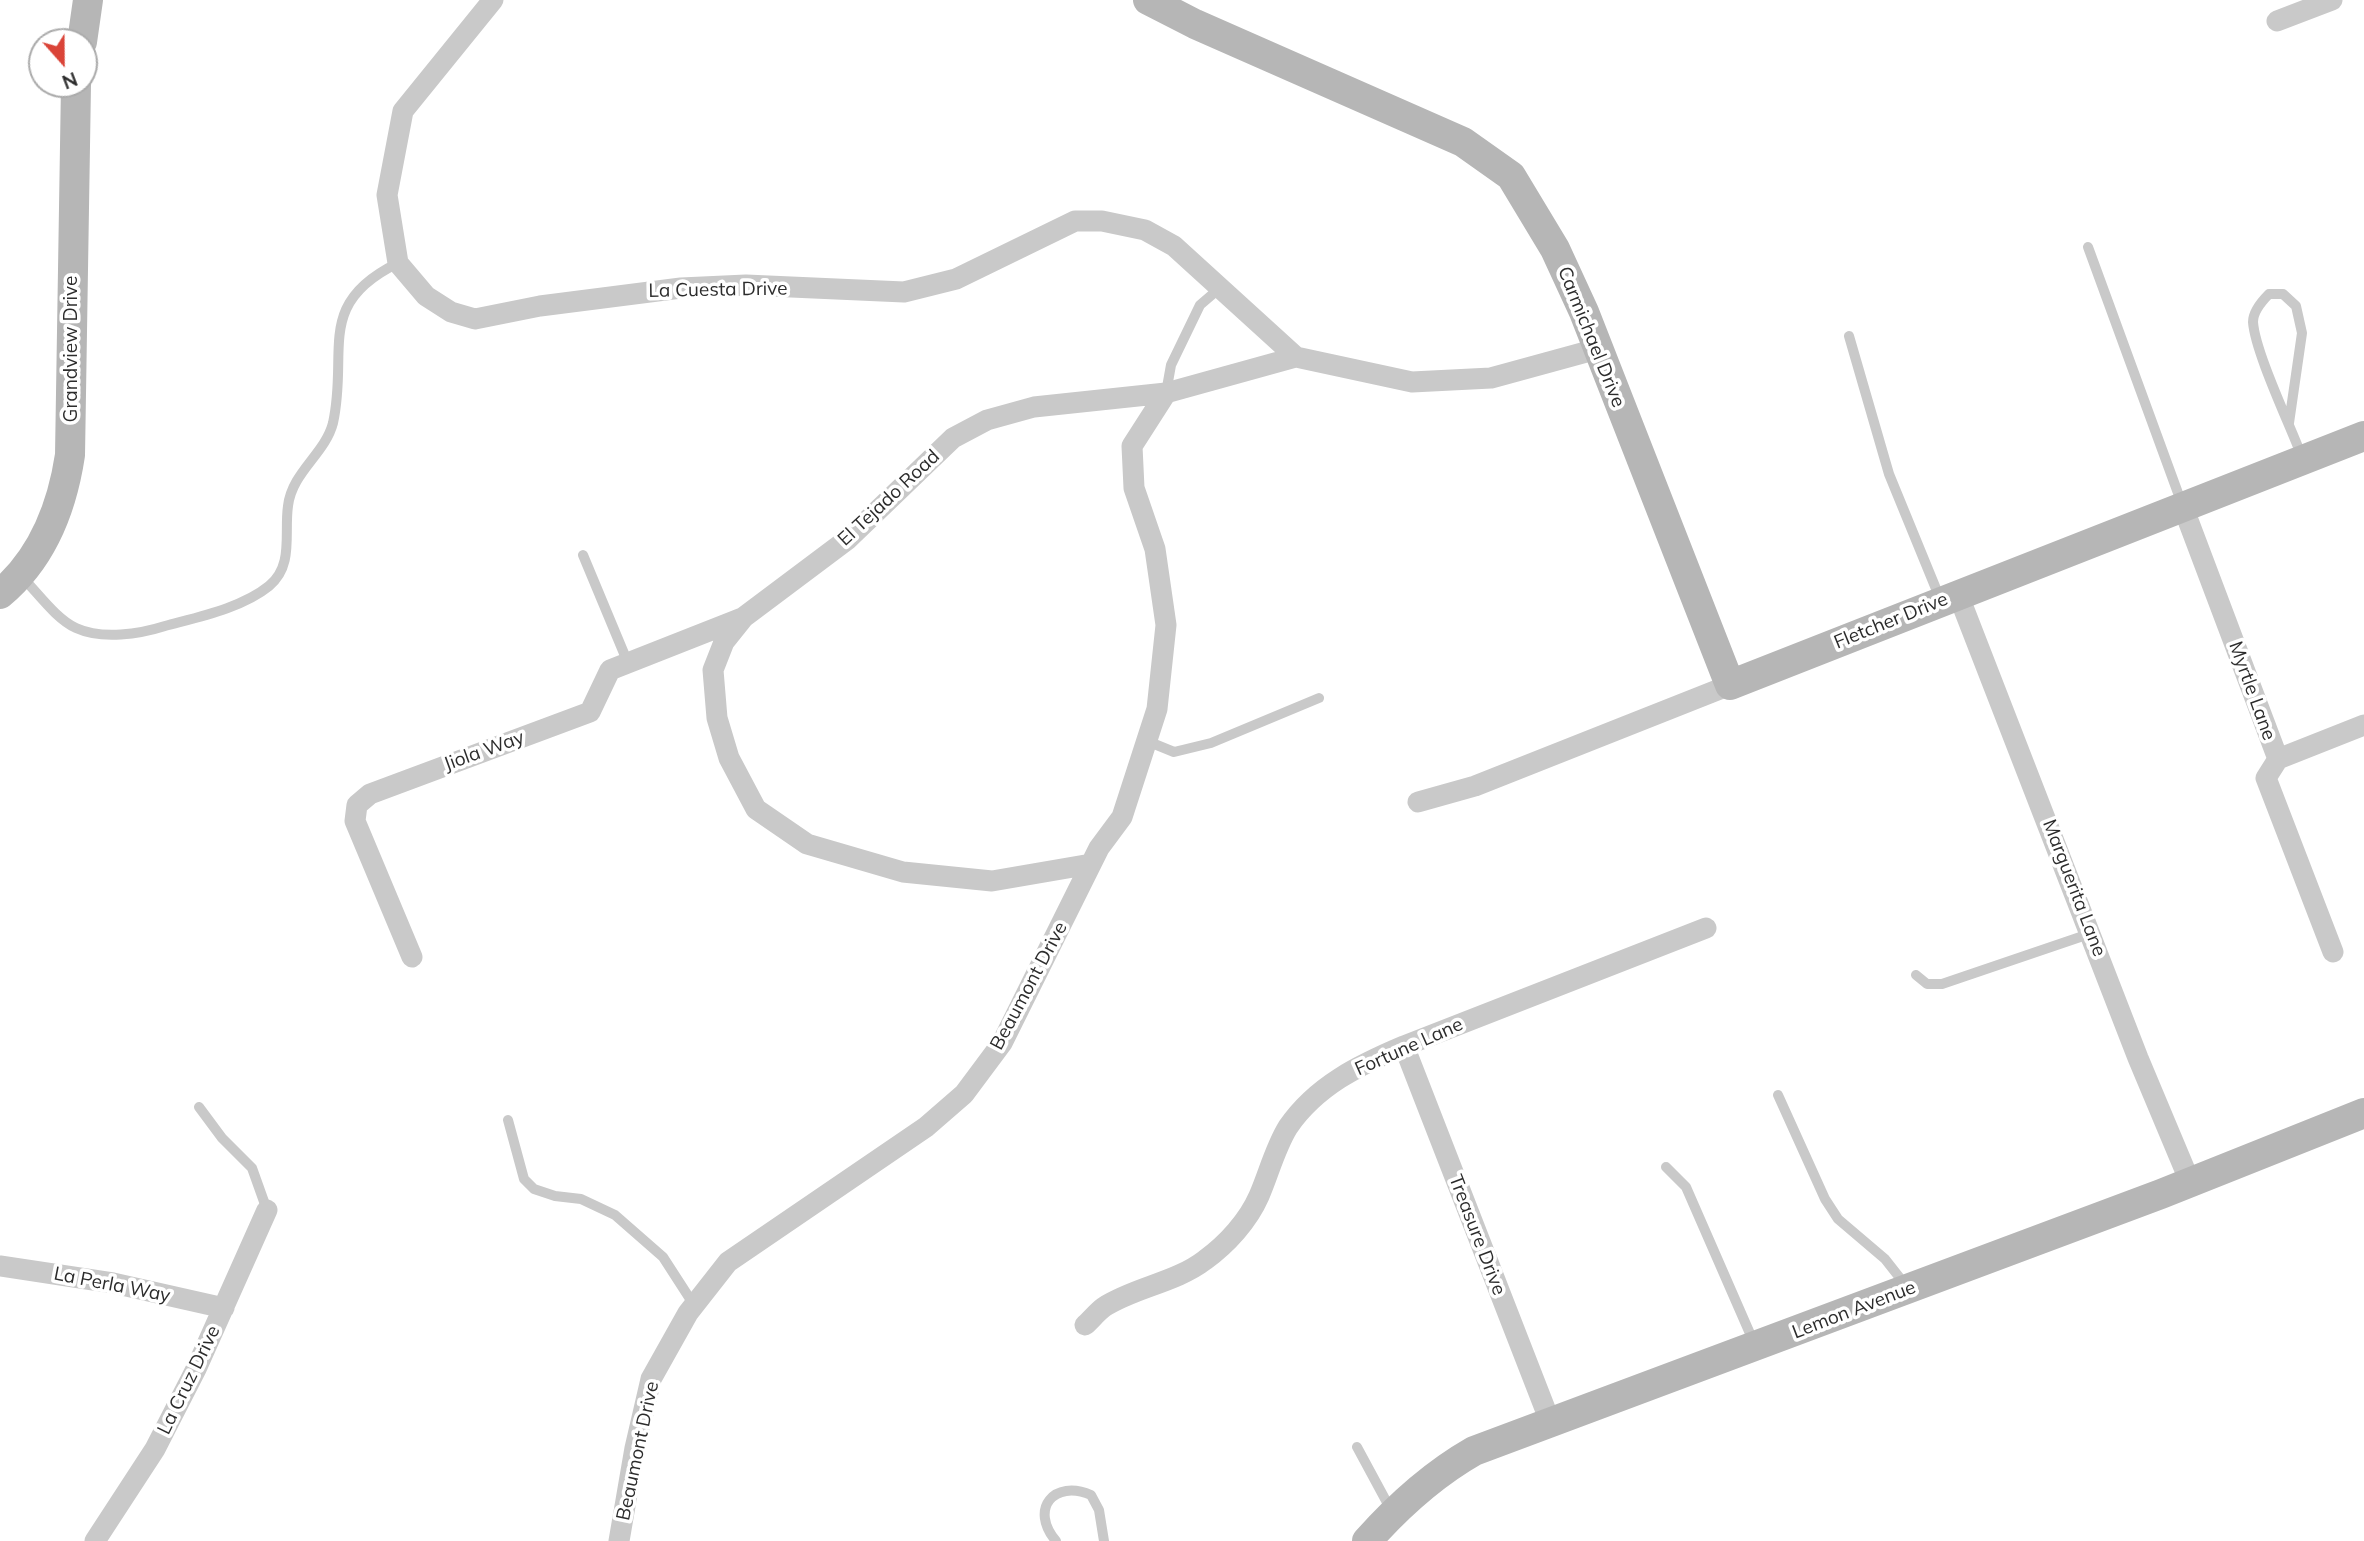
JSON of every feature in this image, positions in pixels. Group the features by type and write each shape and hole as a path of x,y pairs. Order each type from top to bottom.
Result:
{"street":[{"path":"84,28 88,0"},
{"path":"398,263 387,195 403,111 493,0"},
{"path":"2277,21 2332,0"},
{"name":"Carmichael Drive","path":"1157,2 1195,24 1463,142 1511,176 1555,249 1584,312 1730,685"},
{"name":"Grandview Drive","path":"10,584 33,557 54,519 70,455 76,98"},
{"name":"La Cuesta Drive","path":"398,263 438,305 475,319 540,306 681,288 746,285 884,293 925,289 956,279 1075,221 1102,221 1130,225 1160,237 1221,287 1296,357"},
{"name":"El Tejado Road","path":"1091,864 992,881 902,872 807,844 756,809 729,758 718,718 713,670 724,642 744,618 848,538 953,438 987,420 1034,407 1166,393 1296,357 1412,382 1491,378 1597,349"},
{"name":"Beaumont Drive","path":"619,1541 635,1448 651,1378 694,1305 728,1262 926,1127 964,1094 1002,1043 1091,864 1122,817 1157,709 1166,625 1155,549 1134,488 1132,446 1166,393"},
{"name":"Fletcher Drive","path":"1418,802 1475,786 1949,597 2364,436"},
{"name":"Myrtle Lane","path":"2183,507 2278,759 2266,778 2333,952"},
{"name":"Marguerita Lane","path":"1949,597 2092,933 2138,1058 2190,1182"},
{"name":"Jiola Way","path":"412,957 355,821 357,805 370,794 590,712 610,670 744,618"},
{"path":"2278,759 2364,726"},
{"name":"Fortune Lane","path":"1085,1325 1104,1307 1156,1286 1205,1261 1236,1231 1258,1199 1278,1147 1300,1111 1331,1083 1363,1064 1404,1046 1706,928"},
{"name":"Treasure Drive","path":"1404,1046 1551,1424"},
{"name":"Lemon Avenue","path":"1367,1541 1392,1513 1442,1469 1474,1451 1756,1348 2364,1114"},
{"name":"La Cruz Drive","path":"95,1541 155,1449 224,1308 267,1210"},
{"name":"La Perla Way","path":"0,1266 113,1283 224,1308"}],"lane":[{"path":"2088,247 2183,507"},
{"path":"10,584 76,628 114,635 155,629 201,617 271,585 284,567 288,505 295,480 332,424 339,327 348,303 370,279 398,263"},
{"path":"1166,393 1171,365 1199,305 1221,287"},
{"path":"2289,423 2302,334 2296,306 2283,294 2269,294 2259,304 2253,319 2258,341 2289,423 2303,460"},
{"path":"1849,335 1885,462 1949,597"},
{"path":"583,555 628,663"},
{"path":"1147,741 1174,751 1211,743 1319,698"},
{"path":"1916,975 1927,984 1942,984 2092,933"},
{"path":"1778,1095 1825,1199 1838,1219 1885,1259 1909,1289"},
{"path":"199,1107 222,1138 252,1168 267,1210"},
{"path":"508,1119 524,1179 534,1189 555,1196 581,1199 615,1215 663,1257 694,1305"},
{"path":"1666,1167 1686,1187 1756,1348"},
{"path":"1357,1447 1392,1513"},
{"path":"1056,1541 1044,1518 1046,1503 1056,1494 1076,1488 1091,1494 1099,1510 1104,1541"}]}
